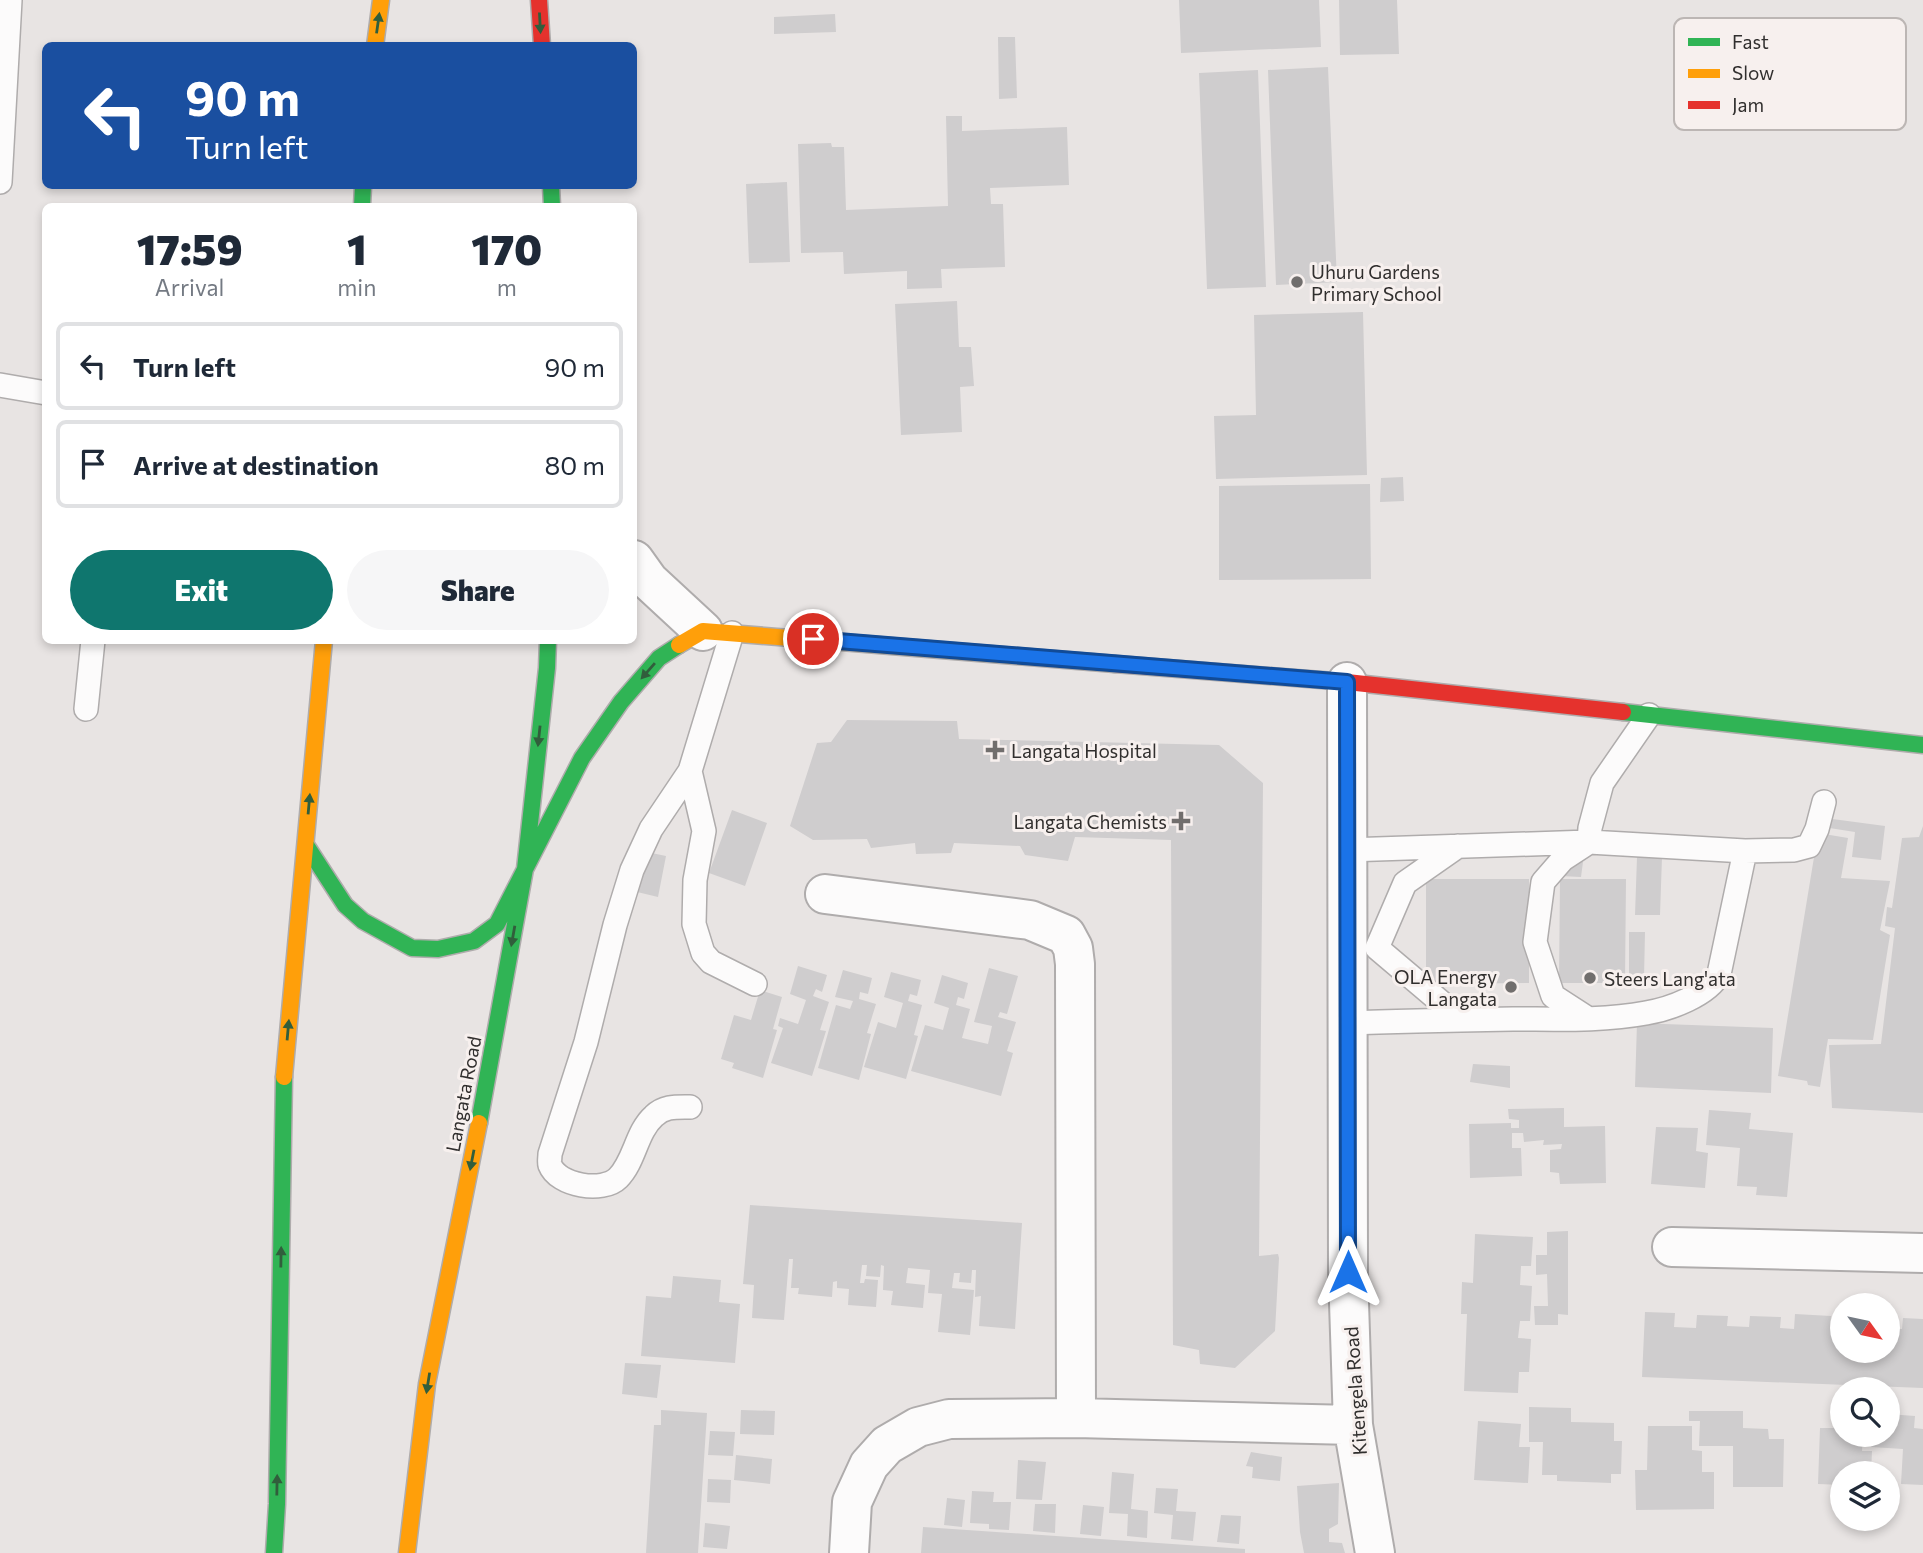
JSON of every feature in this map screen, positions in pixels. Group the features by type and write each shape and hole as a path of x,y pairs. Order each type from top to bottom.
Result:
{"main road":[{"path":"375,42 381,0"},
{"path":"539,0 542,42"},
{"path":"306,845 345,905 363,921 388,936 412,948 438,949 474,941 497,924 582,758 621,702 659,659 718,632 1347,682 1923,745"},
{"path":"274,1553 284,1078 324,644"},
{"name":"Langata Road","path":"407,1553 428,1384 486,1088 525,869 548,644"}],"street":[{"path":"637,564 649,581 718,632"},
{"name":"Kitengela Road","path":"1347,682 1348,1272 1353,1425 1375,1553"},
{"path":"825,894 1030,920 1066,935 1073,948 1076,1418"},
{"path":"1672,1247 1923,1253"},
{"path":"849,1553 852,1502 869,1465 887,1445 918,1427 949,1419 1076,1418 1353,1425"}],"lane":[{"path":"0,182 10,0"},
{"path":"0,386 42,392"},
{"path":"690,1107 670,1107 652,1117 616,1181 591,1187 563,1179 550,1165 550,1154 586,1042 615,925 632,870 652,829 690,771 718,632"},
{"path":"86,709 93,644"},
{"path":"1589,842 1602,783 1650,715"},
{"path":"690,771 704,831 695,880 694,924 703,953 710,962 755,984"},
{"path":"1347,850 1589,842 1745,851 1794,850 1809,846 1824,802"},
{"path":"1587,1018 1553,996 1535,943 1543,882 1563,859 1589,842"},
{"path":"1458,846 1405,883 1377,947 1462,1020"},
{"path":"1348,1023 1587,1018 1647,1013 1688,999 1708,989 1719,974 1745,851"}],"building":[{"path":"1179,0 1319,0 1321,47 1181,53"},
{"path":"1339,0 1397,0 1399,54 1340,55"},
{"path":"835,14 836,32 774,34 774,17"},
{"path":"998,37 1015,37 1017,98 999,99"},
{"path":"1328,67 1337,282 1276,285 1268,70"},
{"path":"1258,70 1266,287 1207,289 1199,73"},
{"path":"946,116 962,116 962,131 1067,127 1069,185 990,188 991,204 1003,204 1005,267 941,269 942,288 907,289 907,271 844,274 843,252 801,253 798,144 831,143 832,147 844,147 846,210 948,206"},
{"path":"787,182 790,262 749,263 746,184"},
{"path":"957,301 959,347 971,347 974,386 960,387 962,432 901,435 895,304"},
{"path":"1363,312 1367,475 1216,479 1214,416 1256,415 1254,315"},
{"path":"1403,477 1404,501 1380,502 1381,478"},
{"path":"1370,484 1371,579 1219,580 1219,486"},
{"path":"847,720 957,721 959,739 1219,745 1263,783 1259,1256 1278,1254 1279,1258 1275,1331 1235,1368 1200,1364 1199,1350 1173,1345 1171,840 1075,837 1068,861 1025,855 1020,846 954,843 951,853 916,854 915,843 871,848 867,839 813,840 790,826 817,743 831,742"},
{"path":"732,810 767,823 745,886 709,873"},
{"path":"1825,818 1885,826 1881,860 1852,857 1855,832 1823,827"},
{"path":"1923,826 1923,1113 1832,1108 1829,1045 1881,1044 1895,928 1885,926 1887,907 1892,908 1902,838 1919,837"},
{"path":"1818,833 1848,838 1841,878 1890,881 1880,930 1890,935 1873,1040 1828,1039 1820,1087 1808,1085 1807,1081 1778,1076"},
{"path":"642,851 666,856 658,897 633,891"},
{"path":"1637,857 1662,857 1660,915 1635,915"},
{"path":"1568,862 1583,862 1581,877 1560,876"},
{"path":"1426,879 1529,879 1529,983 1426,984"},
{"path":"1560,879 1626,879 1625,983 1559,983"},
{"path":"1629,932 1645,932 1644,978 1629,979"},
{"path":"798,966 827,975 822,992 816,989 813,996 829,1002 820,1030 826,1031 812,1076 771,1063 783,1028 778,1026 780,1018 798,1024 806,1000 790,994"},
{"path":"989,968 1018,976 1007,1014 1000,1012 998,1017 1016,1022 1007,1051 1013,1053 1001,1096 911,1071 925,1025 943,1030 949,1008 934,1003 942,975 968,983 964,999 958,997 956,1005 970,1009 962,1038 988,1044 992,1026 974,1022"},
{"path":"843,970 872,978 868,994 860,992 859,999 876,1004 867,1033 871,1034 859,1080 818,1068 836,1005 850,1009 853,1001 835,997"},
{"path":"891,972 921,980 917,996 910,994 908,1001 922,1005 914,1035 918,1036 906,1079 864,1067 878,1022 896,1028 903,1003 884,997"},
{"path":"760,990 782,997 773,1029 777,1030 763,1078 732,1068 734,1063 721,1059 734,1015 751,1020"},
{"path":"1637,1023 1773,1028 1771,1093 1635,1087"},
{"path":"1473,1064 1510,1066 1510,1088 1470,1082"},
{"path":"1564,1108 1564,1127 1605,1126 1606,1183 1560,1184 1559,1173 1550,1172 1550,1150 1561,1149 1562,1144 1543,1145 1544,1140 1524,1142 1523,1133 1512,1133 1512,1148 1521,1148 1522,1176 1470,1178 1469,1124 1511,1123 1511,1128 1519,1128 1519,1120 1509,1119 1508,1109"},
{"path":"1709,1110 1751,1113 1749,1129 1793,1133 1787,1197 1756,1195 1757,1187 1737,1186 1740,1148 1706,1145"},
{"path":"1656,1127 1698,1128 1696,1151 1708,1153 1705,1188 1651,1184"},
{"path":"750,1205 1022,1223 1015,1329 979,1326 981,1296 975,1297 976,1270 972,1270 971,1283 959,1282 960,1273 954,1273 952,1288 974,1290 970,1335 938,1332 942,1294 928,1293 930,1270 908,1268 906,1283 925,1285 923,1308 891,1305 893,1291 883,1290 884,1266 881,1265 880,1277 866,1276 867,1265 862,1265 860,1283 864,1283 865,1279 878,1280 876,1307 848,1305 849,1289 837,1288 837,1281 833,1282 832,1297 798,1294 799,1288 791,1288 793,1259 789,1259 784,1320 752,1318 754,1285 743,1284"},
{"path":"1568,1231 1568,1315 1558,1314 1558,1325 1535,1325 1534,1306 1548,1306 1547,1274 1536,1275 1536,1255 1547,1255 1547,1232"},
{"path":"1475,1234 1533,1237 1531,1266 1521,1266 1520,1285 1532,1286 1530,1321 1520,1321 1518,1338 1531,1339 1529,1372 1519,1372 1518,1393 1464,1391 1467,1314 1461,1314 1462,1282 1473,1283"},
{"path":"673,1276 721,1280 719,1302 740,1304 735,1363 641,1356 646,1296 671,1298"},
{"path":"1645,1312 1675,1313 1674,1327 1696,1328 1697,1315 1728,1316 1727,1326 1749,1327 1750,1316 1781,1317 1780,1328 1794,1329 1795,1314 1830,1316 1830,1363 1900,1363 1900,1329 1903,1318 1923,1319 1923,1388 1900,1387 1900,1377 1830,1377 1830,1384 1642,1377"},
{"path":"625,1363 661,1365 657,1398 622,1394"},
{"path":"1529,1407 1571,1408 1571,1422 1614,1423 1614,1441 1622,1441 1621,1474 1611,1474 1611,1483 1557,1481 1557,1475 1542,1475 1543,1442 1529,1442"},
{"path":"661,1410 707,1413 698,1553 646,1553 654,1425 661,1425"},
{"path":"741,1410 775,1411 774,1435 740,1434"},
{"path":"1689,1411 1743,1411 1743,1428 1768,1429 1769,1439 1784,1439 1783,1487 1733,1487 1733,1446 1699,1446 1700,1421 1689,1421"},
{"path":"1900,1415 1915,1416 1914,1428 1923,1429 1923,1485 1901,1484 1903,1449 1871,1447 1900,1447"},
{"path":"1478,1421 1521,1424 1519,1447 1530,1447 1528,1483 1474,1480"},
{"path":"1648,1426 1692,1426 1692,1450 1702,1451 1702,1472 1714,1472 1714,1509 1636,1510 1635,1470 1647,1470"},
{"path":"1820,1428 1830,1428 1830,1447 1862,1447 1862,1451 1872,1451 1872,1461 1830,1461 1830,1484 1818,1484"},
{"path":"710,1431 735,1432 733,1456 708,1455"},
{"path":"1251,1452 1282,1457 1280,1481 1252,1478 1253,1467 1246,1466"},
{"path":"736,1455 772,1459 770,1484 734,1480"},
{"path":"1018,1460 1046,1462 1042,1500 1016,1499"},
{"path":"1112,1472 1134,1474 1131,1509 1148,1511 1147,1538 1127,1536 1128,1514 1109,1513"},
{"path":"708,1479 731,1480 730,1503 707,1502"},
{"path":"1339,1483 1338,1524 1329,1529 1329,1542 1342,1543 1345,1553 1304,1553 1297,1486"},
{"path":"1156,1488 1178,1489 1176,1511 1196,1512 1193,1541 1171,1539 1173,1515 1154,1513"},
{"path":"972,1491 994,1492 993,1502 1011,1502 1009,1530 989,1529 989,1524 970,1523"},
{"path":"947,1498 965,1500 962,1527 944,1525"},
{"path":"1035,1504 1056,1504 1055,1533 1033,1531"},
{"path":"1083,1505 1104,1507 1101,1536 1080,1534"},
{"path":"1221,1515 1241,1516 1239,1544 1217,1542"},
{"path":"705,1523 730,1526 727,1549 703,1547"},
{"path":"923,1527 1245,1549 1245,1553 921,1553"}],"traffic: fast":[{"path":"362,203 363,189"},
{"path":"551,189 552,203"},
{"path":"479,1123 525,869 548,644"},
{"path":"306,845 345,905 363,921 412,948 438,949 474,941 497,924 582,758 621,702 659,658 679,645"},
{"path":"1623,712 1923,745"},
{"path":"274,1553 284,1077"}],"traffic: slow":[{"path":"376,42 381,0"},
{"path":"679,645 703,631 1115,664"},
{"path":"284,1077 324,644"},
{"path":"407,1553 427,1384 479,1123"}],"traffic: jam":[{"path":"539,0 542,42"},
{"path":"1115,664 1347,682 1623,712"}],"place":[{"name":"Uhuru Gardens Primary School","path":"1297,282"},
{"name":"Langata Hospital","path":"995,750"},
{"name":"Langata Chemists","path":"1181,821"},
{"name":"Steers Lang'ata","path":"1590,978"},
{"name":"OLA Energy Langata","path":"1511,987"}],"route":[{"path":"813,639 1347,682 1348,1272"}]}
